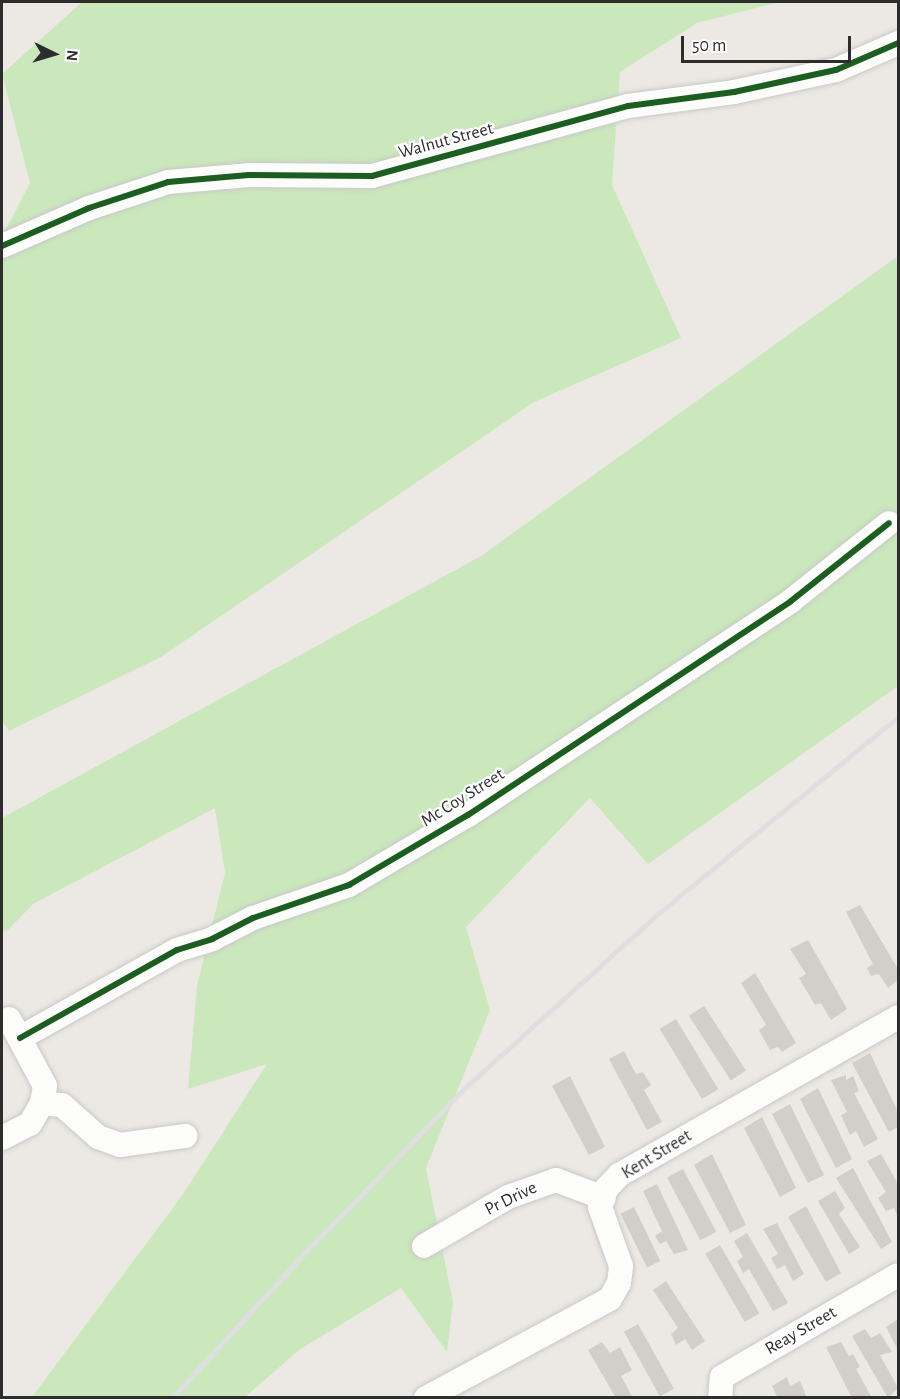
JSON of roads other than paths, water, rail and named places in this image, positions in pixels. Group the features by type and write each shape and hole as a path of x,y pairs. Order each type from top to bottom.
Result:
{"street":[{"name":"Walnut Street","path":"2,246 89,208 168,182 249,175 372,176 628,106 734,92 836,70 898,43"},
{"name":"Mc Coy Street","path":"42,1103 45,1086 14,1028 177,950 212,939 253,918 350,885 468,814 791,601 889,523"},
{"name":"Kent Street","path":"604,1198 619,1175 898,1017"},
{"path":"2,1138 30,1124 42,1103 62,1105 98,1137 120,1145 185,1136"},
{"name":"Pr Drive","path":"424,1246 508,1197 556,1180 604,1198"},
{"path":"426,1398 455,1390 610,1299 619,1283 621,1266 600,1207 604,1198"},
{"name":"Reay Street","path":"720,1398 722,1377 898,1275"}],"railway":[{"path":"172,1398 301,1257 467,1086 658,914 898,717"}]}
